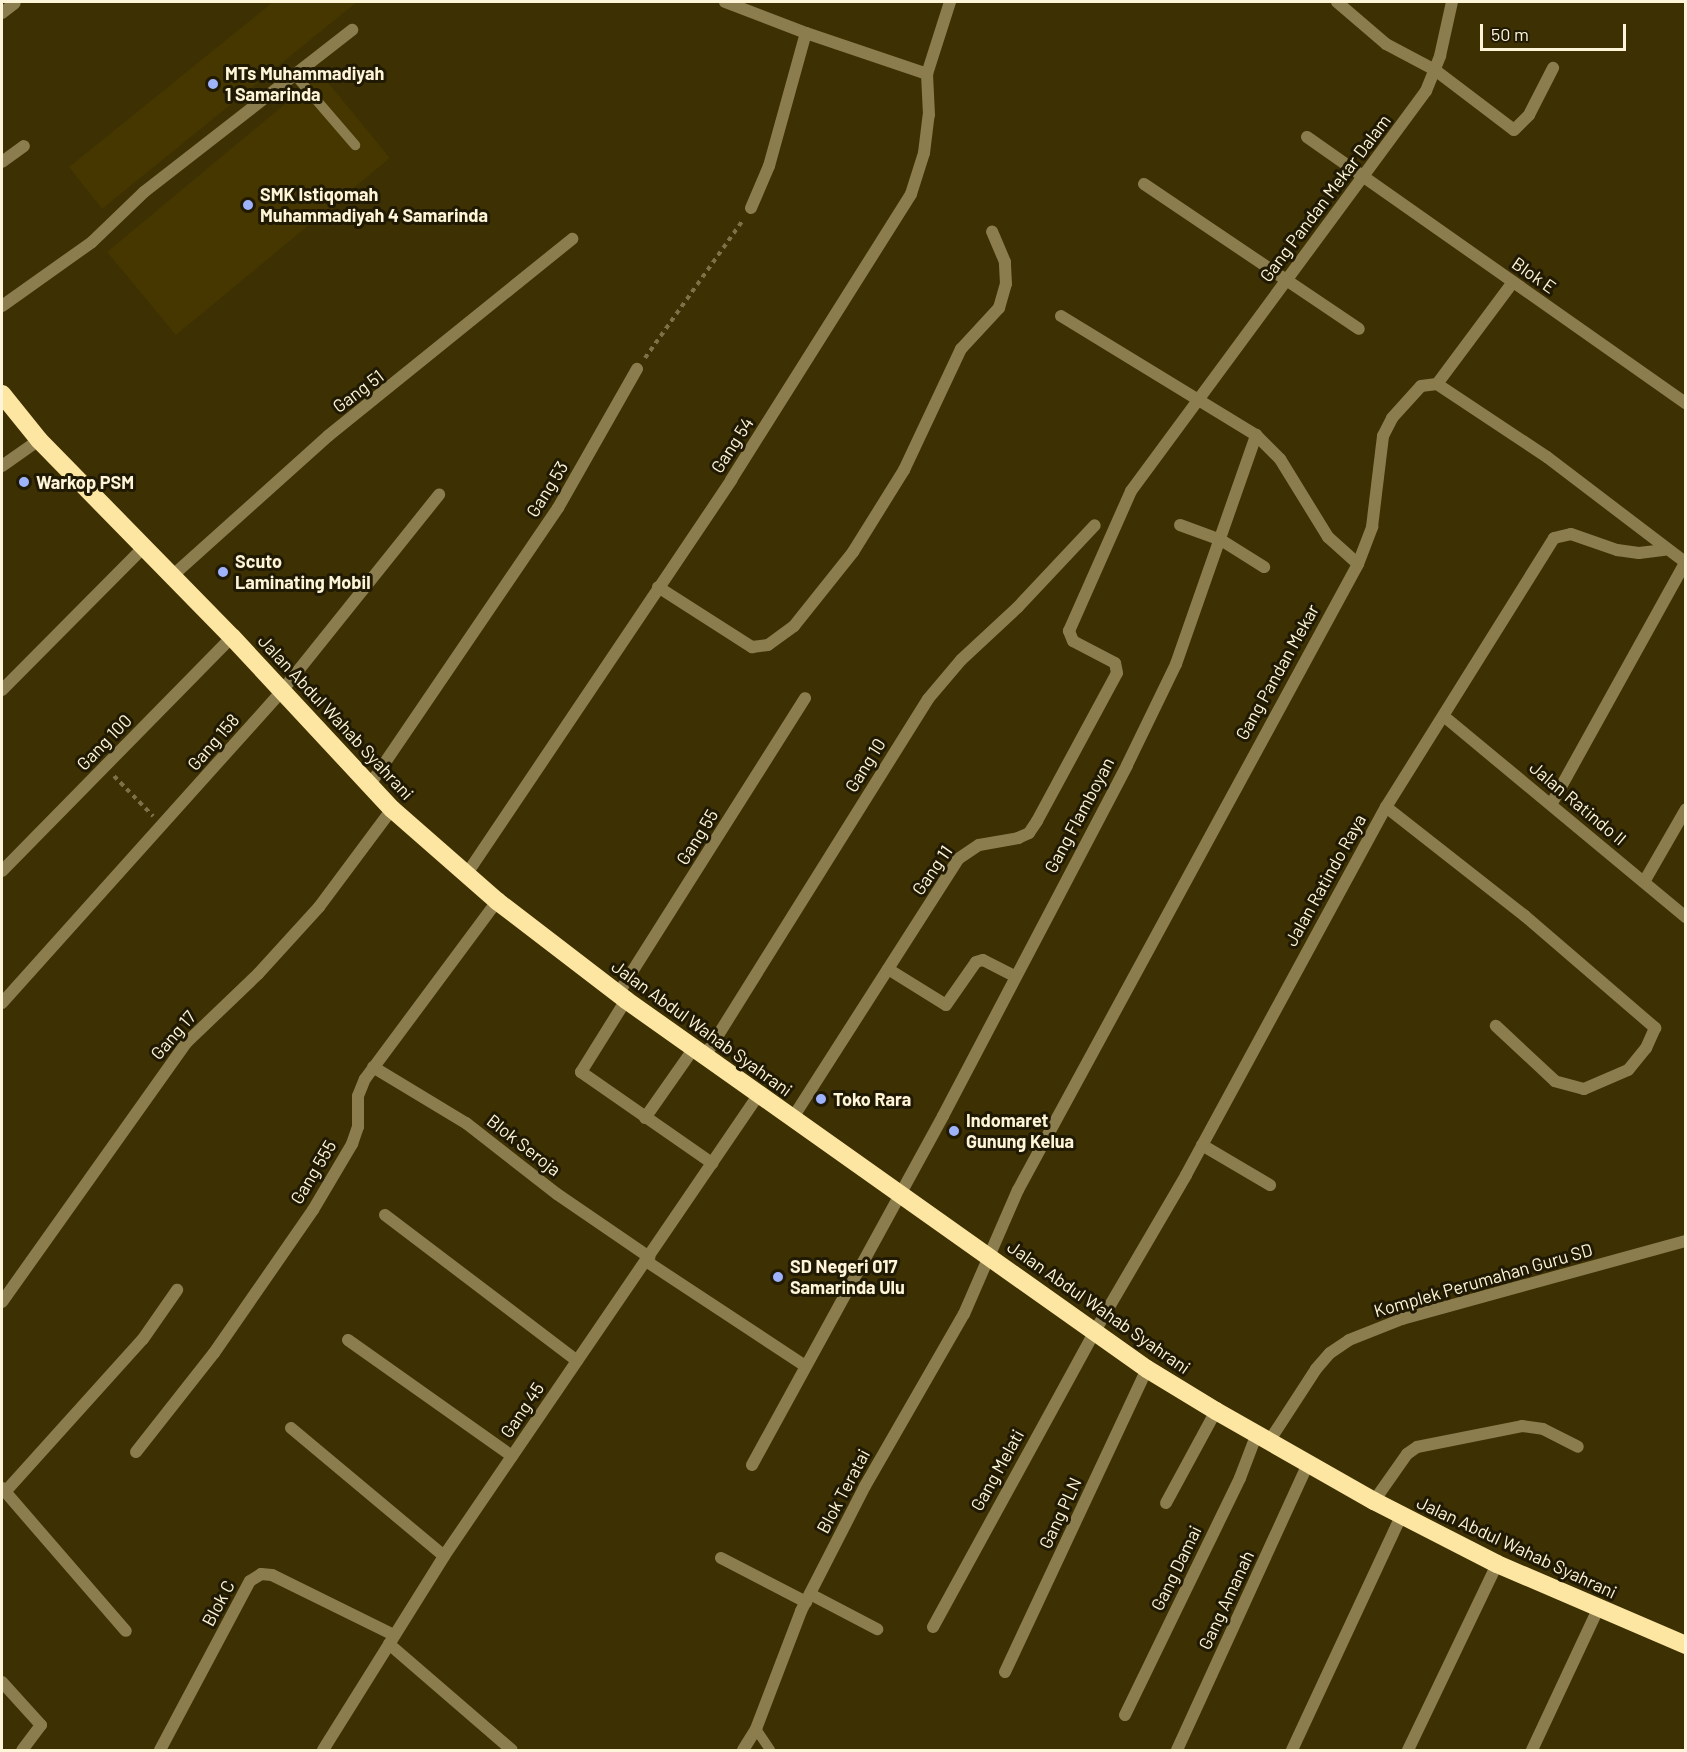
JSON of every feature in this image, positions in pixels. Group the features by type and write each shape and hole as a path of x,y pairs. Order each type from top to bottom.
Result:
{"highway":[{"name":"Jalan Abdul Wahab Syahrani","path":"2,394 39,440 142,549 232,637 392,809 496,901 622,997 1147,1369 1216,1412 1401,1516 1497,1564 1686,1645"}],"street":[{"path":"725,2 806,33 927,74"},
{"name":"Gang 54","path":"466,875 743,461 911,194 928,124 927,74 950,2"},
{"path":"1337,2 1386,44 1435,70 1514,130 1529,115 1552,68"},
{"name":"Gang Pandan Mekar Dalam","path":"1117,673 1115,663 1073,640 1069,631 1131,491 1426,91 1435,70 1452,2"},
{"path":"2,13 15,3"},
{"path":"2,306 92,242 144,192 352,30"},
{"path":"751,208 769,166 806,33"},
{"name":"Blok E","path":"1306,137 1363,174 1686,403"},
{"path":"2,162 24,146"},
{"path":"1144,184 1286,278 1359,330"},
{"path":"658,587 752,646 768,645 794,626 853,552 904,470 961,349 999,308 1006,284 1005,262 992,231"},
{"name":"Gang 51","path":"171,577 328,436 572,239"},
{"path":"1513,282 1437,384 1547,457 1665,550 1685,562 1552,803"},
{"path":"1061,316 1256,435 1280,459 1328,537 1358,564"},
{"name":"Gang 53","path":"369,786 558,508 638,369"},
{"name":"Gang Pandan Mekar","path":"987,1254 1018,1190 1358,564 1372,527 1386,426 1416,390 1437,384"},
{"name":"Gang Flamboyan","path":"752,1465 804,1365 900,1196 1176,664 1256,435"},
{"path":"2,466 39,440"},
{"name":"Gang 158","path":"2,1003 164,827 281,692 439,495"},
{"name":"Gang 10","path":"645,1118 700,1052 928,699 961,660 1018,608 1095,525"},
{"path":"1180,525 1221,540 1264,567"},
{"path":"1386,807 1446,718 1558,535 1571,534 1617,550 1639,553 1665,550"},
{"path":"2,690 142,549"},
{"name":"Gang 100","path":"2,871 232,637"},
{"name":"Gang 11","path":"792,1119 958,859 979,845 1029,832 1117,673"},
{"name":"Gang 55","path":"645,1118 580,1071 622,997 805,698"},
{"name":"Jalan Ratindo II","path":"1446,718 1552,803 1686,917"},
{"name":"Jalan Ratindo Raya","path":"1095,1331 1202,1145 1386,807 1525,916 1655,1028 1646,1048 1628,1070 1584,1089 1555,1081 1496,1026"},
{"name":"Gang 17","path":"2,1302 186,1043 258,974 319,907 392,809"},
{"path":"1644,882 1686,809"},
{"name":"Gang 555","path":"136,1452 214,1353 313,1210 352,1144 358,1127 358,1096 373,1067 443,979 496,901"},
{"path":"888,969 946,1005 976,962 983,960 1015,976"},
{"name":"Blok Seroja","path":"373,1067 466,1123 556,1194 647,1259 804,1365"},
{"name":"Gang 45","path":"323,1750 444,1556 759,1094"},
{"path":"645,1118 712,1162"},
{"path":"1202,1145 1270,1185"},
{"path":"385,1215 577,1360"},
{"name":"Komplek Perumahan Guru SD","path":"1263,1439 1329,1353 1349,1340 1402,1319 1686,1241"},
{"name":"Blok Teratai","path":"743,1750 756,1729 808,1598 865,1486 964,1314 987,1254"},
{"path":"126,1631 3,1490 143,1339 177,1290"},
{"name":"Gang Melati","path":"933,1627 1095,1331"},
{"path":"348,1340 512,1456"},
{"name":"Gang PLN","path":"1005,1672 1147,1369"},
{"path":"1166,1503 1216,1412"},
{"path":"1374,1501 1407,1454 1417,1447 1522,1426 1543,1429 1578,1447"},
{"path":"291,1428 444,1556"},
{"name":"Gang Damai","path":"1125,1715 1240,1478 1263,1439"},
{"name":"Gang Amanah","path":"1177,1750 1308,1464"},
{"path":"1292,1750 1401,1516"},
{"path":"721,1558 877,1629"},
{"path":"1408,1750 1497,1564"},
{"name":"Blok C","path":"160,1750 250,1581 261,1574 272,1575 392,1640"},
{"path":"1532,1750 1598,1609"},
{"path":"392,1640 512,1750"},
{"path":"2,1682 41,1725 22,1750"}],"lane":[{"path":"294,74 355,145"},
{"path":"756,1729 770,1750"}],"path":[{"path":"638,369 751,208"},
{"path":"106,767 164,827"}],"shaded area":[{"name":"MTs Muhammadiyah 1 Samarinda","path":"273,2 357,2 102,209 69,167"},
{"name":"SMK Istiqomah Muhammadiyah 4 Samarinda","path":"321,74 390,158 176,335 107,252"}],"place":[{"name":"MTs Muhammadiyah 1 Samarinda","path":"213,84"},
{"name":"SMK Istiqomah Muhammadiyah 4 Samarinda","path":"248,205"},
{"name":"Warkop PSM","path":"24,482"},
{"name":"Scuto Laminating Mobil","path":"223,572"},
{"name":"Toko Rara","path":"821,1099"},
{"name":"Indomaret Gunung Kelua","path":"954,1131"},
{"name":"SD Negeri 017 Samarinda Ulu","path":"778,1277"}]}
